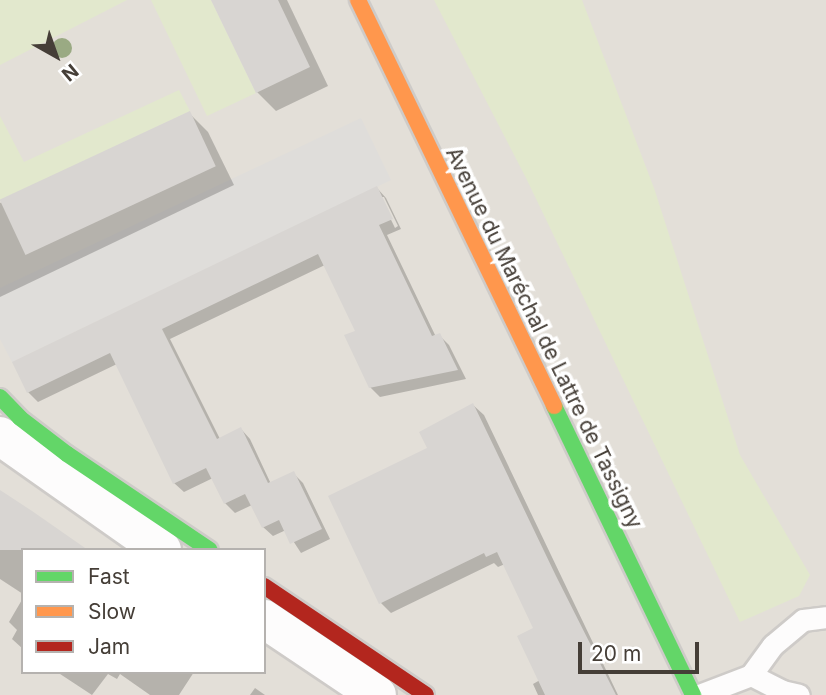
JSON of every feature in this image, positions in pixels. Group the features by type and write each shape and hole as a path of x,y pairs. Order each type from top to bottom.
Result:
{"street":[{"name":"Avenue du Maréchal de Lattre de Tassigny","path":"358,0 693,695"},
{"path":"0,397 20,418 67,454 207,548"},
{"path":"0,436 159,548"},
{"path":"266,587 426,695"},
{"path":"266,620 377,695"}],"lane":[{"path":"699,695 751,675 773,645 803,621 826,617"},
{"path":"751,675 782,691 799,695"}],"shaded area":[{"path":"0,0 826,0 826,695 0,695"},
{"path":"361,118 391,180 12,362 0,339 0,288"}],"green space":[{"path":"0,0 127,0 0,65"},
{"path":"151,0 211,0 256,93 207,116"},
{"path":"434,0 582,0 654,188 740,455 810,575 799,596 740,622 526,178"},
{"path":"179,90 190,111 0,201 0,116 24,162"}],"building":[{"path":"211,0 278,0 310,67 256,93"},
{"path":"190,111 216,166 25,255 0,200"},
{"path":"377,186 393,219 379,225 432,336 440,333 458,370 369,388 344,335 355,331 318,254 162,329 217,439 241,427 268,483 294,471 322,529 290,544 279,520 262,528 245,494 224,504 206,468 173,484 110,353 27,393 12,362"},
{"path":"473,403 616,695 545,695 517,636 533,628 497,552 486,557 484,553 379,604 328,496 427,448 419,432"},
{"path":"0,490 85,548 21,548 0,550"}],"traffic: fast":[{"path":"0,397 20,418 67,454 207,548"},
{"path":"554,406 693,695"}],"traffic: slow":[{"path":"358,0 554,406"}],"traffic: jam":[{"path":"266,587 426,695"}]}
